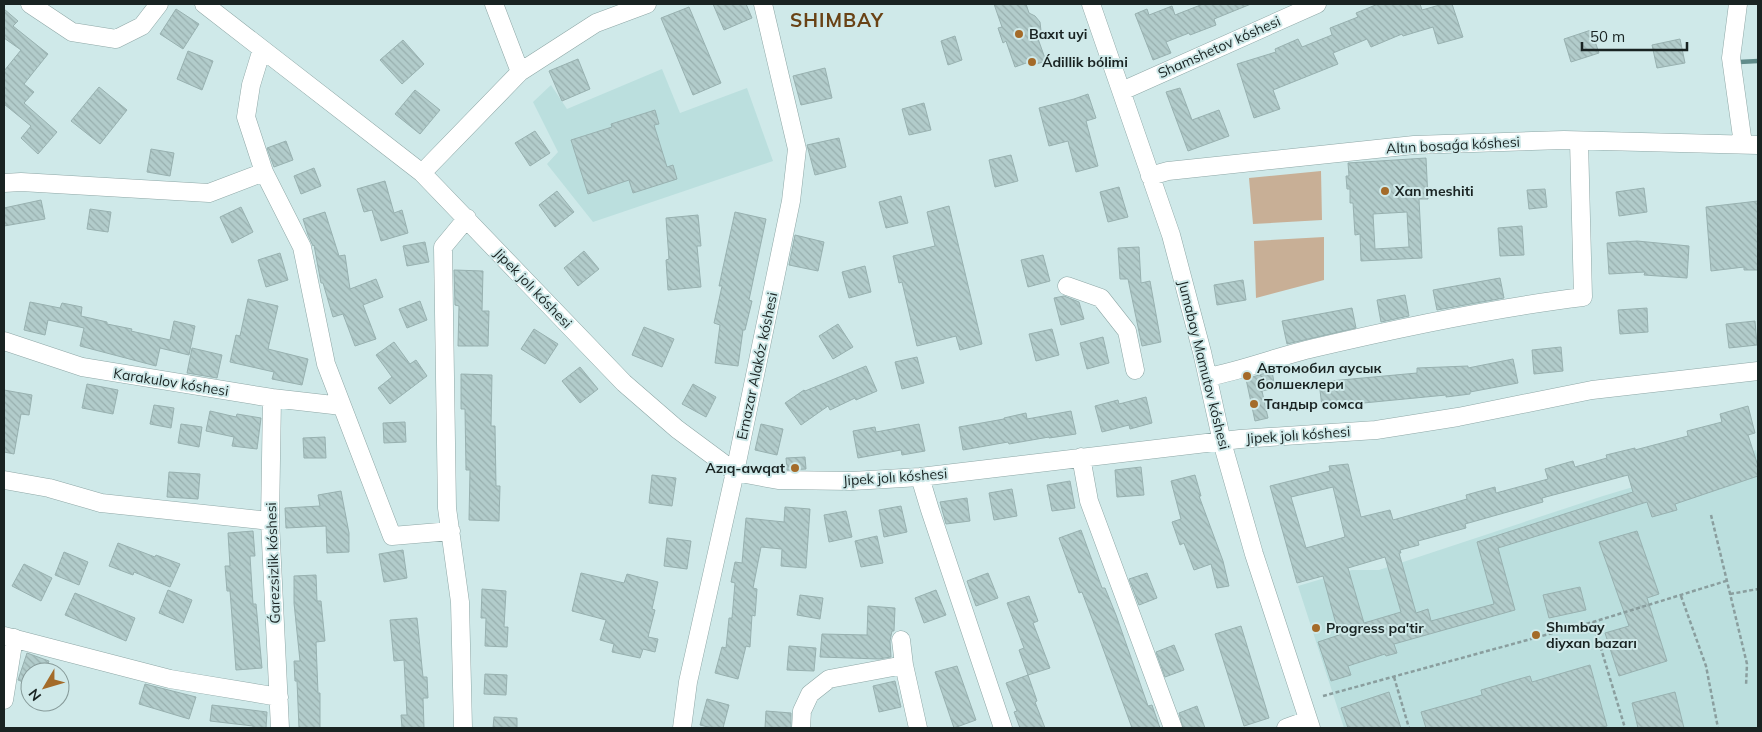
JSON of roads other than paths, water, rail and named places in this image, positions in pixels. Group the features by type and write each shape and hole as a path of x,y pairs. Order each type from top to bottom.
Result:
{"street":[{"path":"30,4 72,32 116,39 142,26 159,4"},
{"name":"Jipek jolı kóshesi","path":"204,4 422,173 624,383 677,429 735,472 778,480 852,481 920,477 1240,439 1376,430 1458,417 1592,390 1758,371"},
{"path":"494,4 520,72"},
{"path":"422,173 520,72 596,23 647,4"},
{"name":"Ernazar Alakóz kóshesi","path":"682,728 688,682 735,472 791,201 797,149 764,4"},
{"name":"Jumabay Mamutov kóshesi","path":"1091,4 1171,235 1208,377 1222,442 1254,554 1309,724"},
{"name":"Shamshetov kóshesi","path":"1122,91 1317,4"},
{"path":"1738,4 1731,58 1751,144"},
{"path":"262,49 251,85 246,116 264,172 302,247 326,364 392,536 450,531"},
{"path":"1208,377 1313,348 1405,328 1521,305 1583,297 1579,140"},
{"name":"Altın bosaǵa kóshesi","path":"1150,176 1168,171 1414,145 1579,140 1751,144"},
{"path":"4,183 21,182 209,193 264,172"},
{"path":"462,728 460,602 447,508 443,247 467,218"},
{"path":"1067,286 1101,298 1127,331 1135,370"},
{"name":"Karakulov kóshesi","path":"4,341 82,367 272,398 342,406"},
{"name":"Ǵarezsizlik kóshesi","path":"272,398 270,520 280,728"},
{"path":"1081,457 1089,501 1173,728"},
{"path":"920,477 1003,728"},
{"path":"4,480 49,488 101,503 270,520"},
{"path":"4,700 9,637 170,679 279,697"},
{"path":"901,640 904,665 918,728"},
{"path":"801,728 802,710 810,694 829,679 904,665"},
{"path":"1286,728 1309,724"}],"waterway":[{"path":"1739,62 1758,61"}],"place":[{"name":"Baxıt uyi","path":"1019,34"},
{"name":"Ádillik bólimi","path":"1032,62"},
{"name":"Xan meshiti","path":"1385,191"},
{"name":"Автомобил аусык болшеклери","path":"1247,376"},
{"name":"Тандыр сомса","path":"1254,404"},
{"name":"Azıq-awqat","path":"795,468"},
{"name":"Progress pa'tir","path":"1316,628"},
{"name":"Shımbay diyxan bazarı","path":"1536,635"}],"district":[{"name":"SHIMBAY","path":"837,20"}]}
